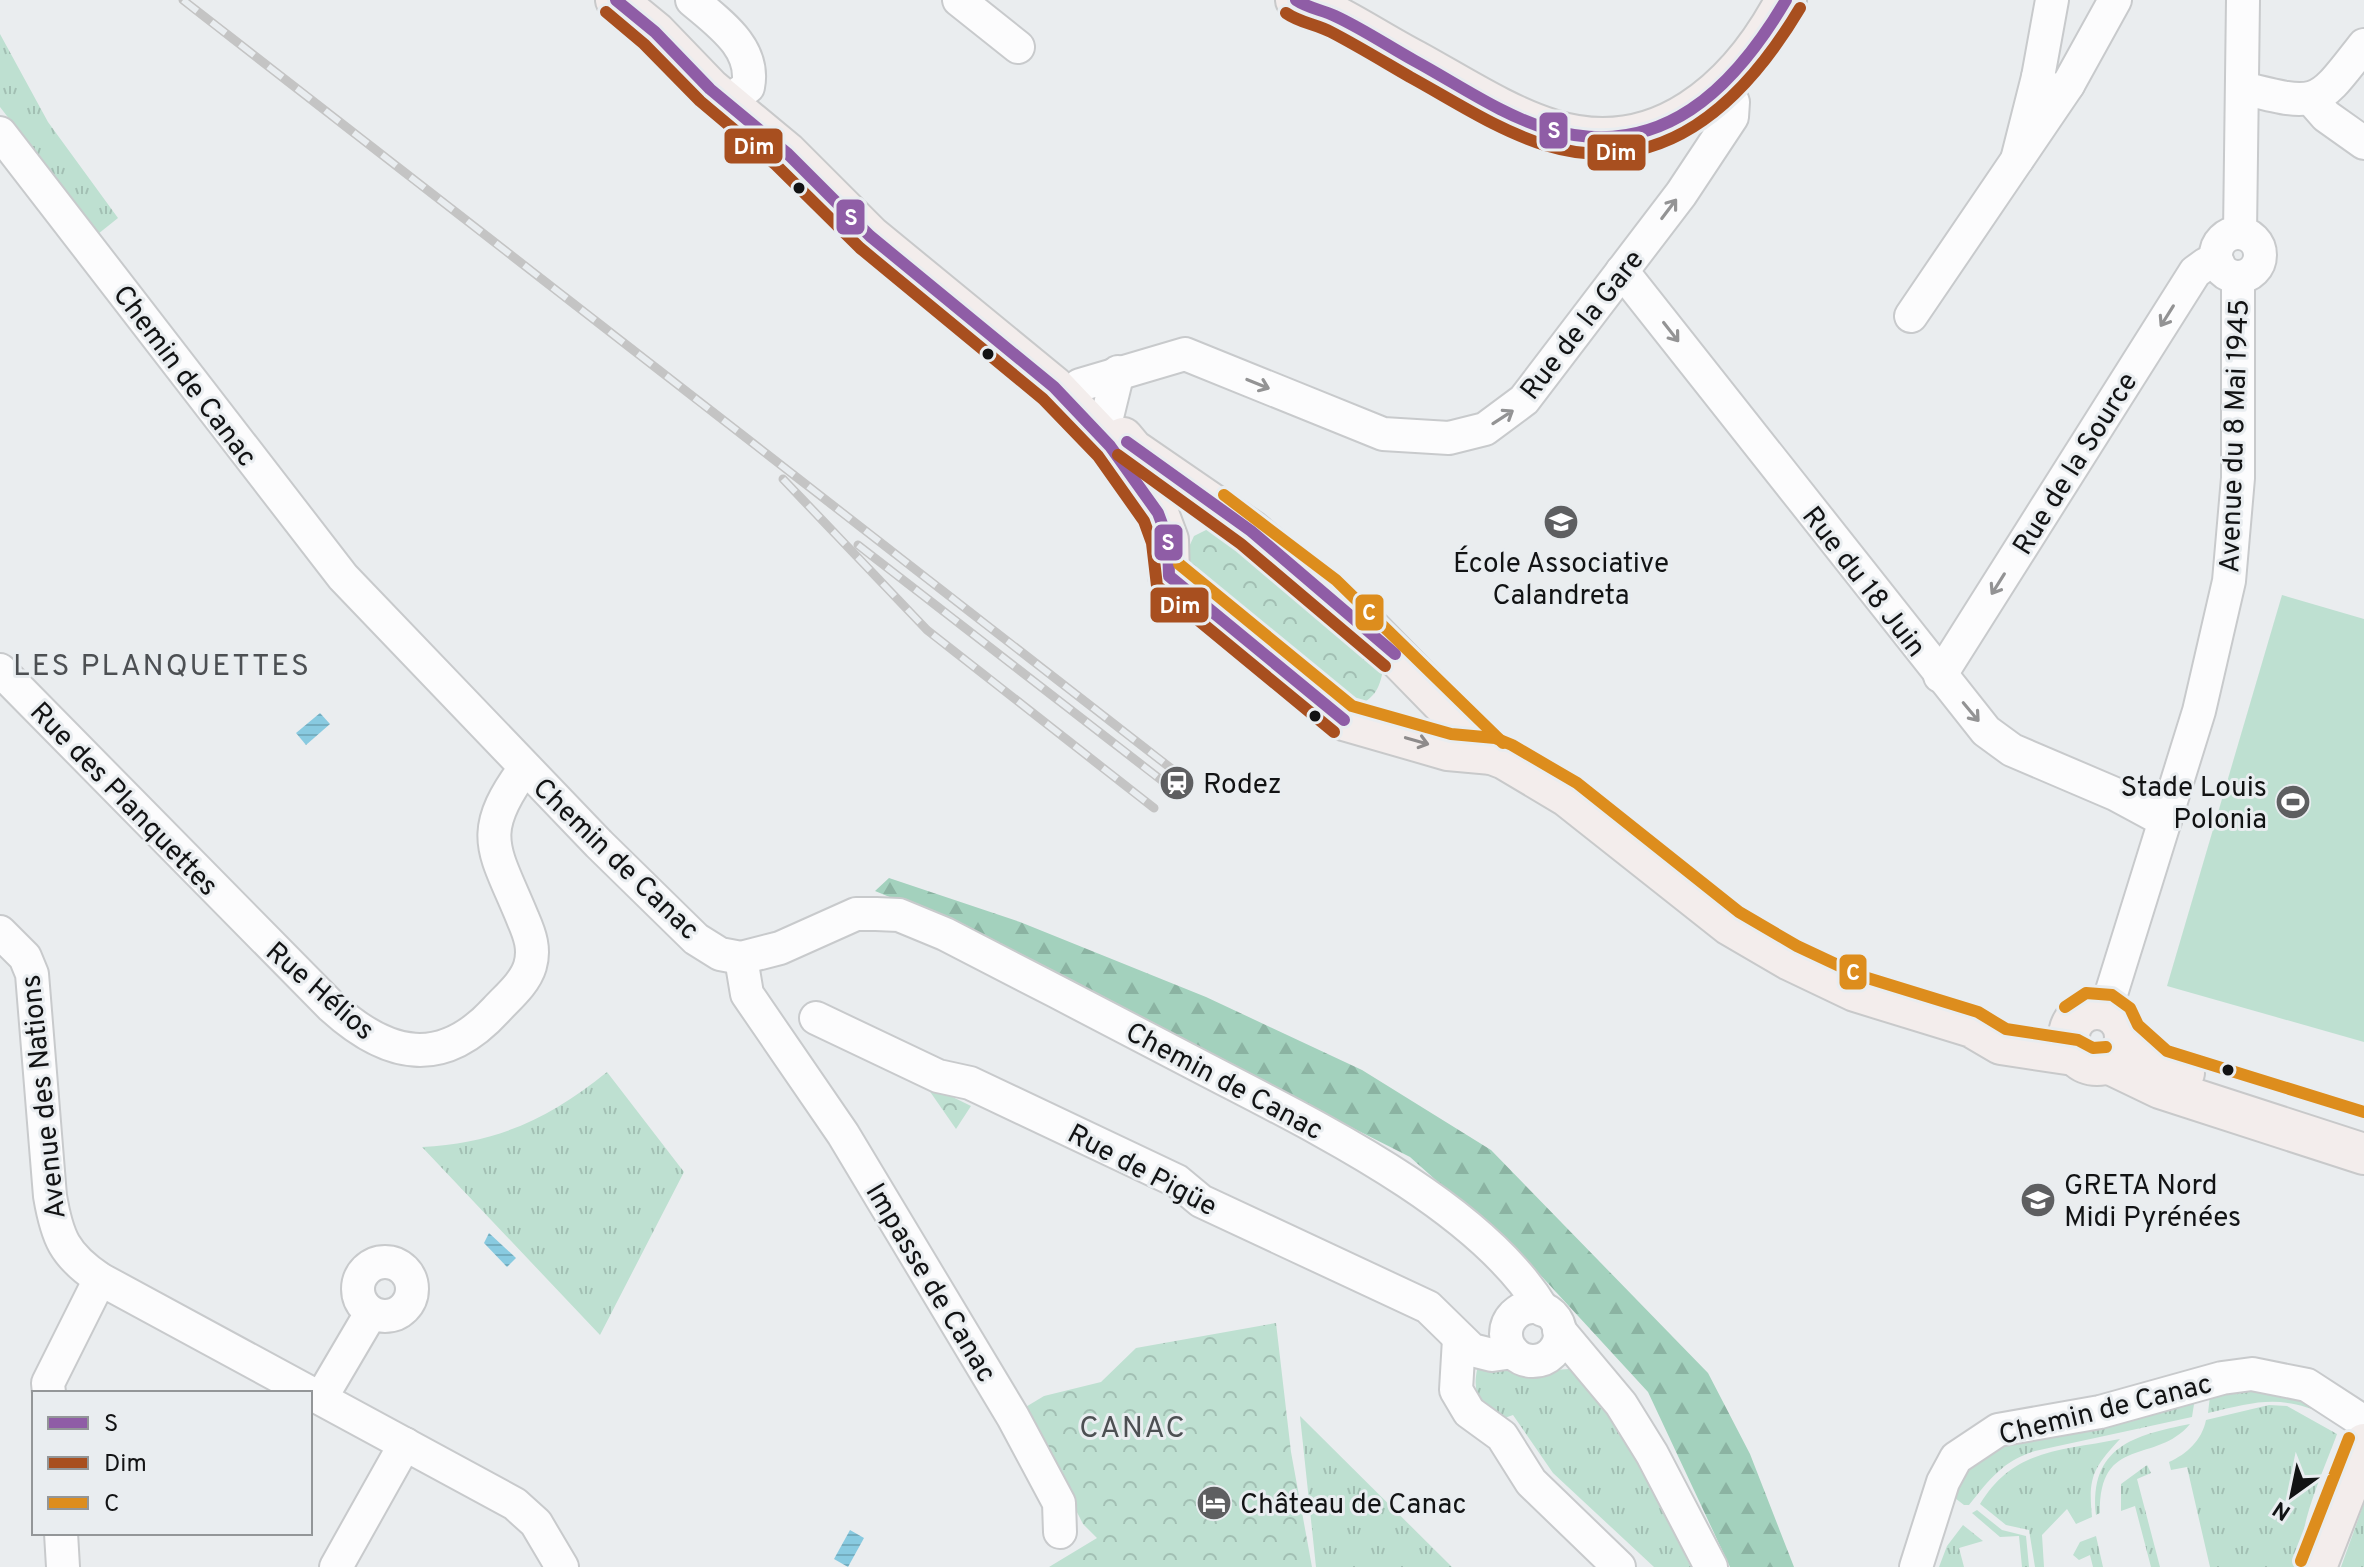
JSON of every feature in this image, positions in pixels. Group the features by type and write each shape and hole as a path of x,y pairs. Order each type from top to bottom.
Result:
{"main road":[{"path":"585,0 633,41 718,96"},
{"path":"616,0 655,32 718,96 787,153 924,254 1080,385 1133,450 1251,531 1372,631 1492,754 1567,796 1730,925 1790,960 1855,991 1972,1027 2001,1044 2097,1037 2159,1065 2364,1129"},
{"path":"1296,0 1327,7 1504,109 1550,130 1593,139 1650,132 1691,112 1726,85 1756,48 1786,0"},
{"path":"787,153 870,236 1054,387 1110,446 1158,513 1168,540 1169,576 1186,593 1344,720 1448,750 1492,754"},
{"path":"2097,1037 2160,1088 2364,1154"},
{"path":"2316,1567 2364,1444"}],"street":[{"path":"692,0 735,36 752,69 748,87 718,96"},
{"path":"959,0 1018,47"},
{"path":"2052,0 2053,81"},
{"path":"1911,316 2017,160 2053,81 2115,0"},
{"name":"Avenue du 8 Mai 1945","path":"2097,1037 2212,660 2229,581 2238,478 2228,270 2254,271 2260,258 2256,243 2240,233 2243,0"},
{"path":"2312,100 2328,91 2364,45"},
{"name":"Rue de la Gare","path":"1080,385 1185,354 1383,434 1422,438 1469,435 1485,429 1518,406 1681,194 1732,117 1733,102 1726,85"},
{"path":"2243,88 2312,100 2326,116 2364,143"},
{"name":"Chemin de Canac","path":"0,133 343,577 525,768 696,939 720,954 741,958 780,948 856,914 899,915 1075,1001 1316,1127 1414,1188 1471,1231 1518,1275 1532,1332"},
{"name":"Rue de la Source","path":"1940,676 2195,272 2206,264 2228,270"},
{"name":"Rue du 18 Juin","path":"1622,271 1986,731 2012,750 2115,794 2165,821"},
{"path":"1107,417 1118,372"},
{"name":"Rue des Planquettes","path":"0,670 250,927"},
{"name":"Rue Hélios","path":"250,927 351,1024 374,1041 423,1050 464,1040 520,984 530,967 532,940 491,842 500,804 525,768"},
{"name":"Avenue des Nations","path":"0,932 25,957 32,974 56,1230 69,1253 100,1279 308,1391"},
{"path":"741,958 747,994 781,1042"},
{"name":"Rue de Pigüe","path":"781,1042 798,1039 816,1018 938,1076 970,1083 1177,1181 1201,1201 1428,1307 1445,1320 1459,1339"},
{"name":"Impasse de Canac","path":"781,1042 843,1134 1013,1417 1059,1503 1060,1532"},
{"path":"49,1391 48,1383 100,1279"},
{"path":"321,1398 371,1313"},
{"path":"1619,1567 1531,1482 1502,1436 1469,1412 1456,1390 1459,1339 1532,1332 1586,1364 1621,1404 1652,1454 1711,1567"},
{"name":"Chemin de Canac","path":"1916,1567 1943,1482 1956,1458 1998,1430 2100,1412 2222,1378 2252,1374 2307,1385 2364,1422"},
{"name":"Avenue des Nations","path":"312,1393 515,1504 536,1523 562,1567"},
{"path":"336,1567 405,1444"},
{"path":"61,1535 63,1567"}],"green space":[{"path":"0,34 48,122 118,218 98,234 0,107"},
{"path":"1214,526 1242,546 1350,640 1367,639 1383,669 1378,688 1371,697 1354,706 1182,562 1194,536"},
{"name":"Stade Louis Polonia","path":"2282,595 2364,619 2364,1042 2167,986"},
{"path":"889,878 1020,922 1206,997 1362,1070 1491,1150 1708,1373 1750,1454 1794,1567 1730,1567 1648,1392 1533,1267 1410,1157 989,938 875,891"},
{"path":"607,1072 684,1172 600,1335 422,1147 474,1140 521,1126 564,1103"},
{"path":"924,1083 971,1106 956,1129"},
{"path":"1276,1323 1291,1452 1312,1567 1049,1567 1097,1538 1083,1524 1024,1408 1044,1396 1101,1382 1136,1348"},
{"path":"1499,1359 1527,1372 1569,1369 1590,1389 1626,1435 1691,1567 1654,1567 1553,1473 1513,1415 1499,1420 1487,1409 1477,1393 1477,1370"},
{"path":"2217,1389 2283,1389 2331,1417 2284,1402 2242,1405 2208,1413 2210,1396"},
{"path":"2195,1398 2192,1417 2035,1451 2006,1466 1969,1505 1964,1505 1951,1495 1959,1474 1983,1450"},
{"path":"2269,1405 2287,1406 2337,1434 2307,1516 2303,1533 2304,1559 2301,1567 2210,1567 2187,1467 2171,1470 2169,1462 2193,1446 2206,1420"},
{"path":"1300,1416 1452,1567 1316,1567"},
{"path":"2190,1424 2161,1444 2119,1461 2109,1472 2102,1488 2100,1513 2096,1515 2100,1474 2119,1448 2151,1433"},
{"path":"2120,1439 2094,1474 2092,1517 2076,1524 2067,1509 2042,1535 2044,1567 2035,1567 2029,1530 2006,1525 1980,1504 1993,1486 2024,1462 2059,1450"},
{"path":"2147,1465 2151,1473 2137,1479 2160,1567 2151,1567 2135,1506 2121,1511 2121,1484"},
{"path":"2364,1503 2364,1567 2341,1567"},
{"path":"1977,1510 2002,1530 2026,1536 2029,1567 2022,1567 2019,1536 2000,1537 1972,1513"},
{"path":"1963,1525 1983,1541 1959,1548 1964,1567 1939,1567 1947,1546"},
{"path":"2096,1536 2103,1567 2093,1567 2090,1555 2079,1560 2073,1555 2080,1542"}],"water":[{"path":"320,713 330,724 306,745 296,733"},
{"path":"489,1233 516,1258 507,1267 484,1243"},
{"path":"850,1530 864,1538 848,1567 834,1559"}],"railway":[{"path":"183,0 1177,773"},
{"path":"783,479 927,630 1154,808"},
{"path":"858,545 1169,786"}],"transit line":[{"name":"S","path":"616,0 655,32 710,89 787,153 870,236 1054,387 1110,446 1158,513 1168,540 1169,576 1344,720"},
{"name":"S","path":"1296,0 1356,26 1516,117 1551,130 1591,137 1627,135 1660,126 1691,110 1743,62 1786,0"},
{"name":"Dim","path":"1286,13 1331,32 1510,131 1545,145 1588,153 1627,152 1663,142 1696,125 1726,102 1753,74 1800,8"},
{"name":"Dim","path":"606,12 644,44 700,101 776,165 860,248 1043,399 1098,456 1144,521 1152,543 1157,586 1334,732"},
{"name":"S","path":"1127,442 1251,531 1395,654"},
{"name":"Dim","path":"1118,455 1241,544 1385,666"},
{"name":"C","path":"1224,495 1336,580 1503,743"},
{"name":"C","path":"1179,564 1352,706 1451,734 1495,738 1512,745 1577,783 1739,912 1797,946 1861,976 1978,1012 2006,1029 2078,1040 2093,1048 2106,1047"},
{"name":"C","path":"2065,1007 2086,993 2112,995 2130,1008 2138,1025 2167,1051 2364,1112"},
{"name":"C","path":"2301,1561 2349,1438"}],"place":[{"name":"École Associative Calandreta","path":"1561,522"},
{"name":"Rodez","path":"1177,783"},
{"name":"Stade Louis Polonia","path":"2293,802"},
{"name":"GRETA Nord Midi Pyrénées","path":"2038,1200"},
{"name":"Château de Canac","path":"1214,1503"}],"district":[{"name":"LES PLANQUETTES","path":"162,665"},
{"name":"CANAC","path":"1133,1427"}]}
